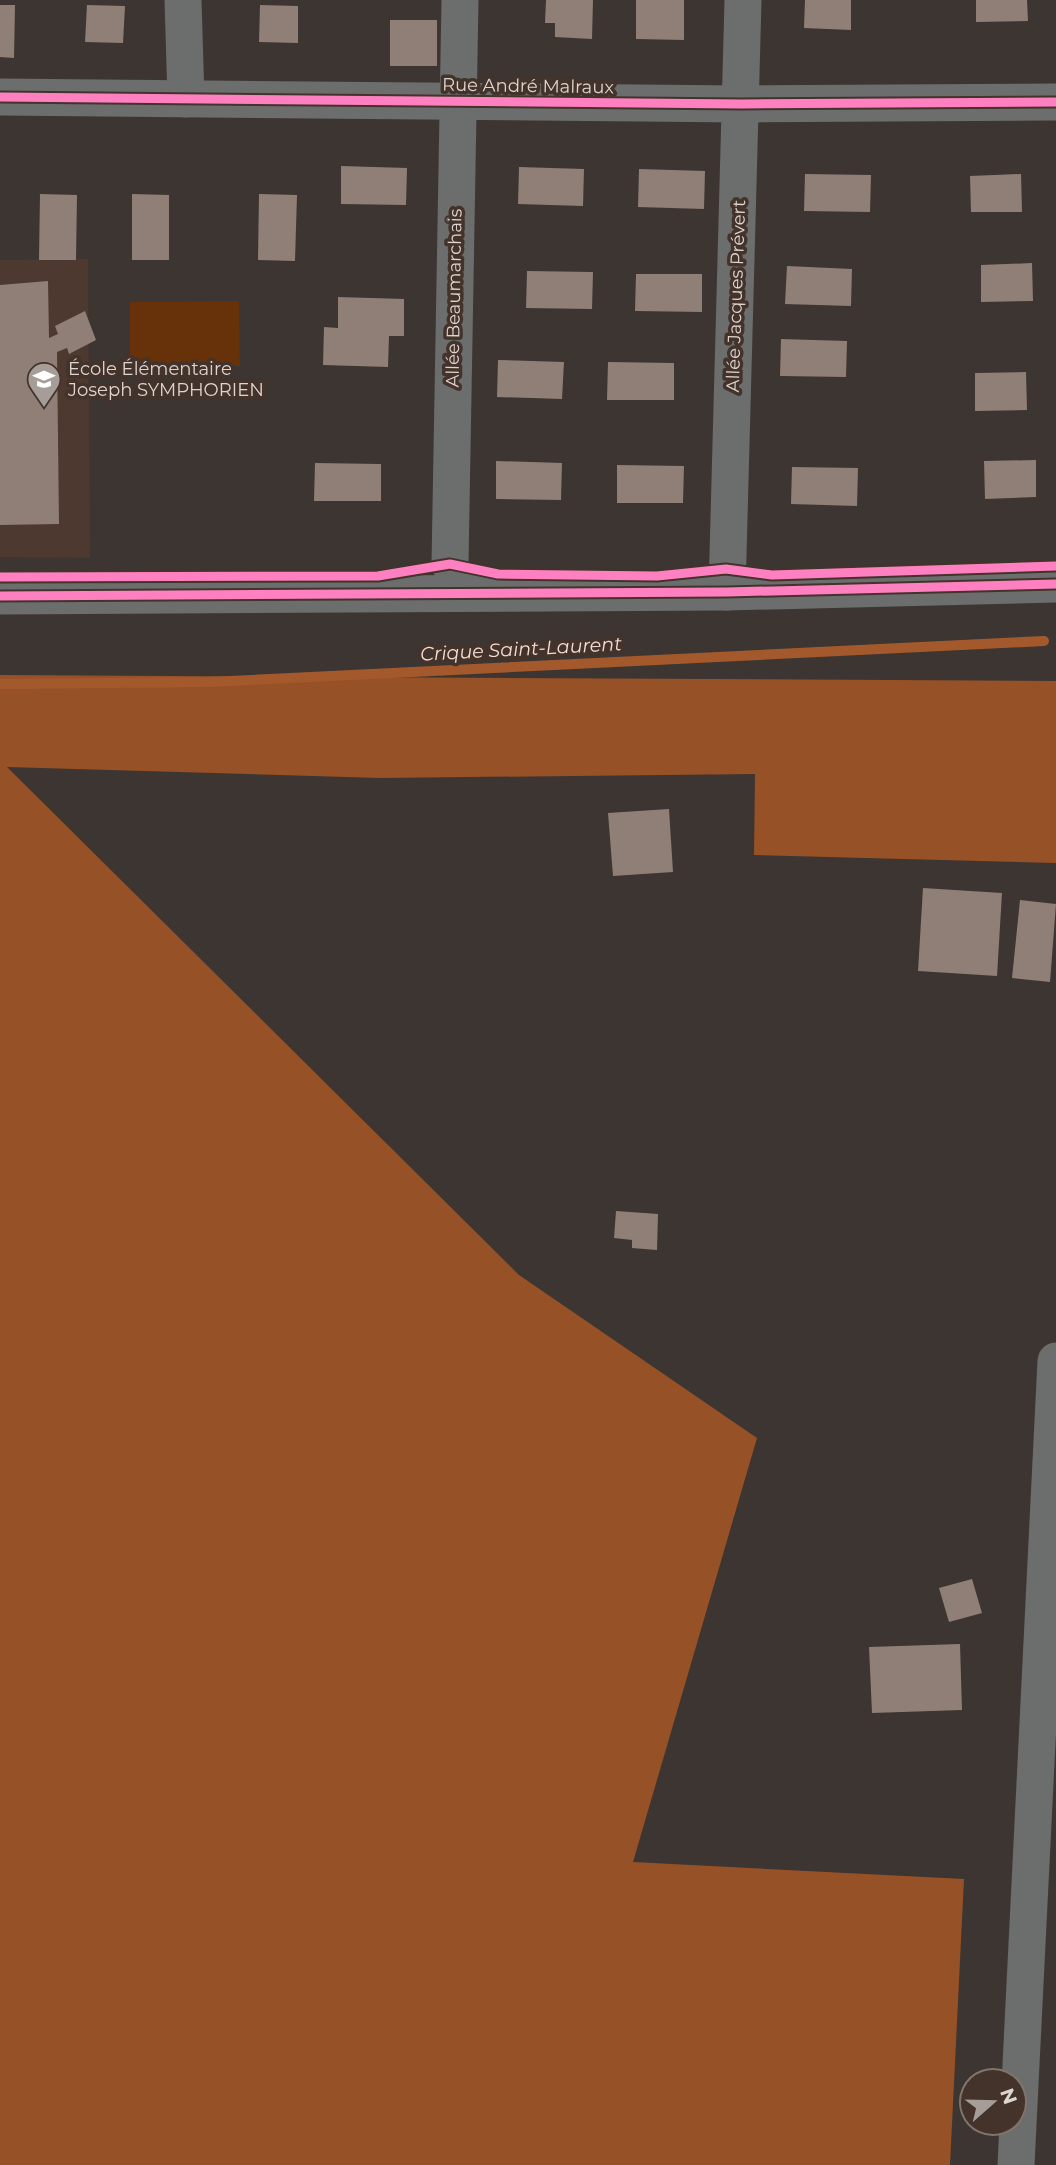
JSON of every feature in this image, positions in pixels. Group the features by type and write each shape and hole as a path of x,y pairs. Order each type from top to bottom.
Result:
{"street":[{"path":"183,0 186,99"},
{"name":"Allée Beaumarchais","path":"460,0 450,564 461,593"},
{"name":"Allée Jacques Prévert","path":"727,592 743,104 743,0"},
{"name":"Rue André Malraux","path":"0,97 743,104 1056,102"},
{"path":"0,596 727,592 1056,584"},
{"path":"1016,2165 1056,1361"}],"shaded area":[{"name":"École Élémentaire Joseph SYMPHORIEN","path":"88,259 90,558 0,557 0,260"},
{"path":"239,301 240,366 130,366 130,302"},
{"path":"0,675 1056,681 1056,863 754,855 755,774 380,778 7,767 519,1275 757,1438 633,1862 964,1879 950,2165 0,2165"}],"building":[{"path":"546,0 593,0 592,39 555,37 555,23 545,23"},
{"path":"636,0 684,0 684,40 636,39"},
{"path":"805,0 851,0 851,30 804,28"},
{"path":"976,0 1027,0 1028,21 976,22"},
{"path":"0,5 15,5 14,58 0,57"},
{"path":"87,5 125,6 123,43 85,42"},
{"path":"260,5 298,6 298,43 259,42"},
{"path":"390,20 437,20 437,66 390,66"},
{"path":"341,166 407,168 406,205 341,204"},
{"path":"519,167 584,169 583,206 518,204"},
{"path":"639,169 705,171 704,209 638,207"},
{"path":"805,174 871,175 870,212 804,211"},
{"path":"1021,174 1022,212 971,212 970,176"},
{"path":"40,194 77,195 76,260 39,260"},
{"path":"132,194 169,195 169,260 132,260"},
{"path":"259,194 297,195 295,261 258,260"},
{"path":"1032,263 1033,301 981,302 981,265"},
{"path":"787,266 852,269 851,306 785,304"},
{"path":"527,271 593,272 592,309 526,308"},
{"path":"636,274 702,274 702,312 635,311"},
{"path":"48,281 49,338 58,334 55,326 85,311 96,340 69,354 67,348 57,352 59,524 0,525 0,285"},
{"path":"338,297 404,299 404,336 389,336 388,367 323,365 324,327 338,328"},
{"path":"781,339 847,341 846,377 780,376"},
{"path":"498,360 564,362 562,399 497,397"},
{"path":"608,362 674,363 674,400 607,400"},
{"path":"1026,372 1027,410 975,411 975,373"},
{"path":"1036,460 1036,497 985,499 984,461"},
{"path":"496,461 562,463 561,500 496,499"},
{"path":"315,463 381,464 381,501 314,501"},
{"path":"617,465 684,466 683,503 617,503"},
{"path":"792,467 858,468 857,506 791,504"},
{"path":"669,809 673,872 613,876 608,813"},
{"path":"923,888 1002,893 997,976 918,971"},
{"path":"1020,900 1056,904 1050,982 1012,978"},
{"path":"616,1211 658,1214 657,1250 632,1248 632,1240 614,1238"},
{"path":"972,1579 982,1613 949,1622 939,1588"},
{"path":"960,1644 962,1710 872,1713 869,1647"}],"waterway":[{"name":"Crique Saint-Laurent","path":"0,684 209,682 1044,641"}],"cycle path":[{"path":"0,97 742,104 1056,102"},
{"path":"0,577 378,576 450,564 498,574 657,576 726,569 772,575 1056,566"},
{"path":"0,596 727,592 1056,584"}],"place":[{"name":"École Élémentaire Joseph SYMPHORIEN","path":"44,409"}]}
